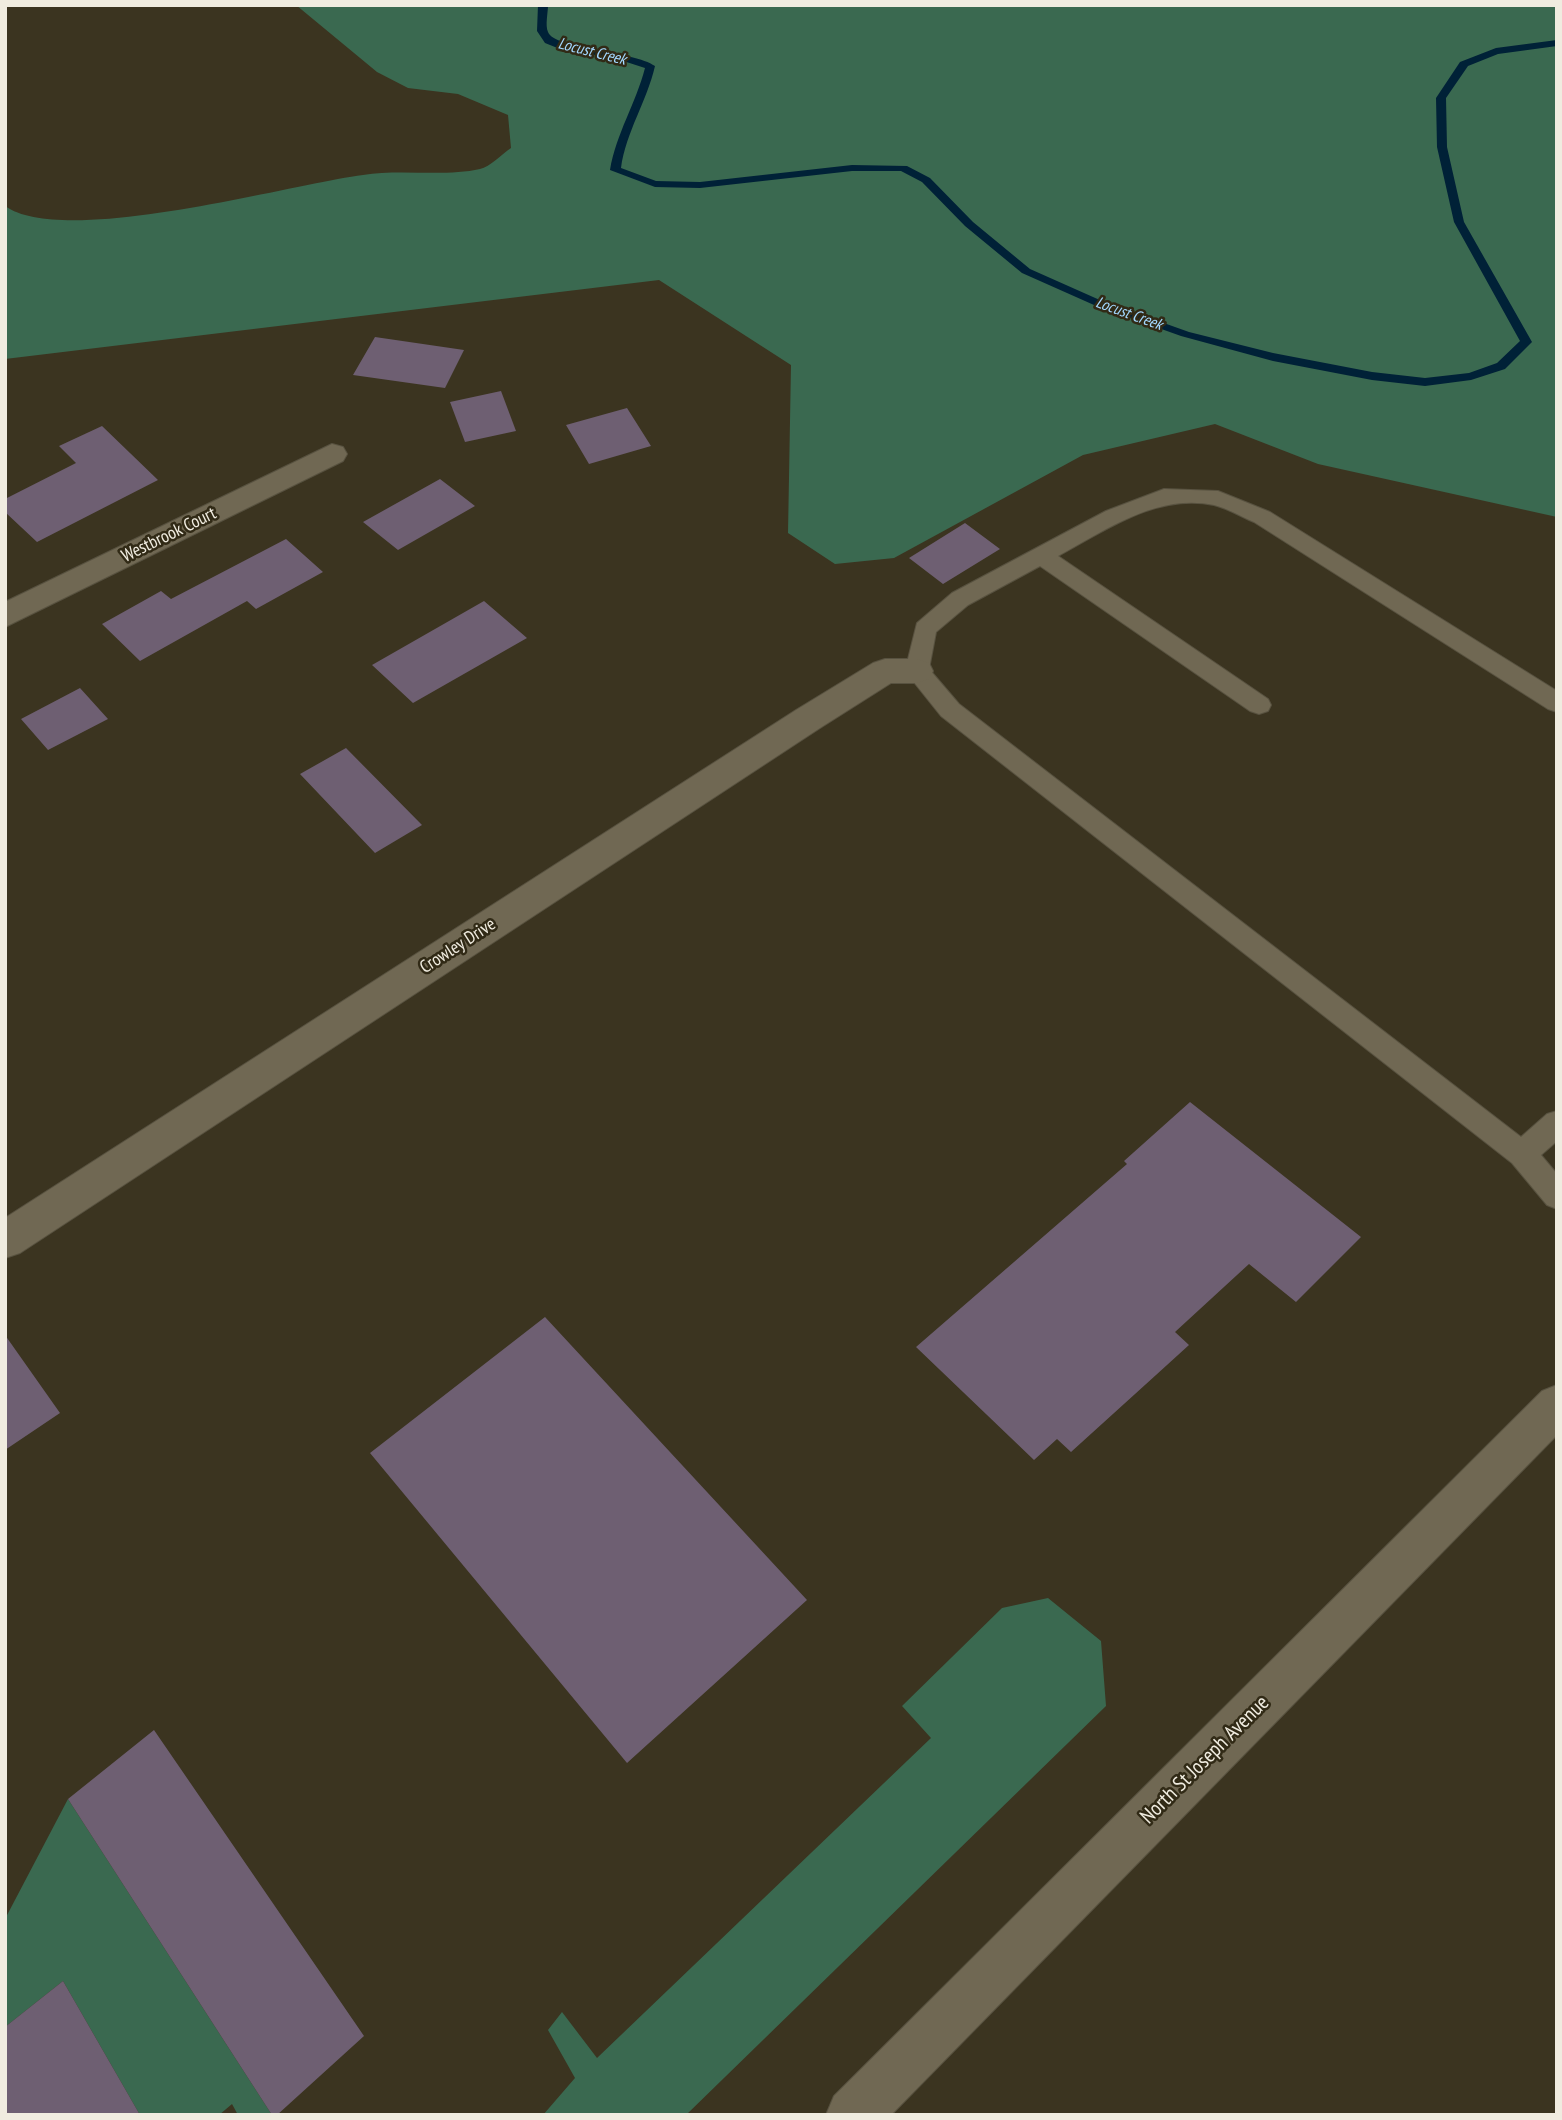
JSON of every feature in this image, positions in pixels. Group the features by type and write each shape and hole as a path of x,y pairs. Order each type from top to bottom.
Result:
{"street":[{"name":"Westbrook Court","path":"5,616 332,454"},
{"name":"Crowley Drive","path":"5,1240 808,719 885,671 917,671"},
{"name":"North St Joseph Avenue","path":"853,2115 1557,1405"}],"lane":[{"path":"1557,703 1262,517 1218,498 1164,496 1114,516 960,599 925,629 917,671 950,710 1522,1154 1557,1196"},
{"path":"1041,555 1259,705"},
{"path":"1522,1154 1557,1123"}],"green space":[{"path":"296,5 1557,5 1557,517 1318,464 1215,424 1083,455 894,558 835,564 788,533 791,365 659,280 5,359 5,206 34,217 75,220 124,217 178,210 363,175 480,169 511,148 508,115 458,94 408,88 377,72"},
{"path":"1048,1598 1101,1641 1106,1706 686,2115 543,2115 575,2078 548,2030 562,2012 597,2058 931,1738 902,1706 1002,1608"},
{"path":"68,1799 272,2115 238,2115 232,2104 219,2115 140,2115 63,1981 5,2027 5,1919"}],"building":[{"path":"375,337 464,350 445,388 353,375"},
{"path":"501,391 516,431 465,442 450,402"},
{"path":"627,408 651,446 589,464 566,425"},
{"path":"102,426 158,480 37,542 5,512 5,499 76,463 59,446"},
{"path":"440,479 475,506 398,550 363,522"},
{"path":"965,523 1000,549 943,584 909,558"},
{"path":"286,539 323,572 256,609 247,601 140,661 102,624 161,591 171,599"},
{"path":"484,601 527,638 413,703 372,665"},
{"path":"80,688 108,719 48,750 21,719"},
{"path":"346,748 422,825 375,853 300,774"},
{"path":"1190,1102 1361,1237 1296,1302 1249,1264 1175,1332 1189,1345 1071,1452 1057,1439 1034,1460 916,1347 1127,1164 1124,1161"},
{"path":"545,1317 807,1600 627,1763 370,1453"},
{"path":"5,1335 60,1413 5,1450"},
{"path":"154,1730 364,2036 277,2115 272,2115 68,1799"},
{"path":"63,1981 140,2115 5,2115 5,2027"}],"waterway":[{"name":"Locust Creek","path":"543,5 542,31 548,41 565,48 612,54 650,66 642,94 621,142 615,170 655,184 700,185 852,168 903,168 926,180 969,224 1026,271 1098,303 1185,334 1273,357 1372,376 1425,382 1471,376 1501,366 1526,342 1459,222 1442,147 1441,98 1464,64 1496,51 1557,43"}]}
